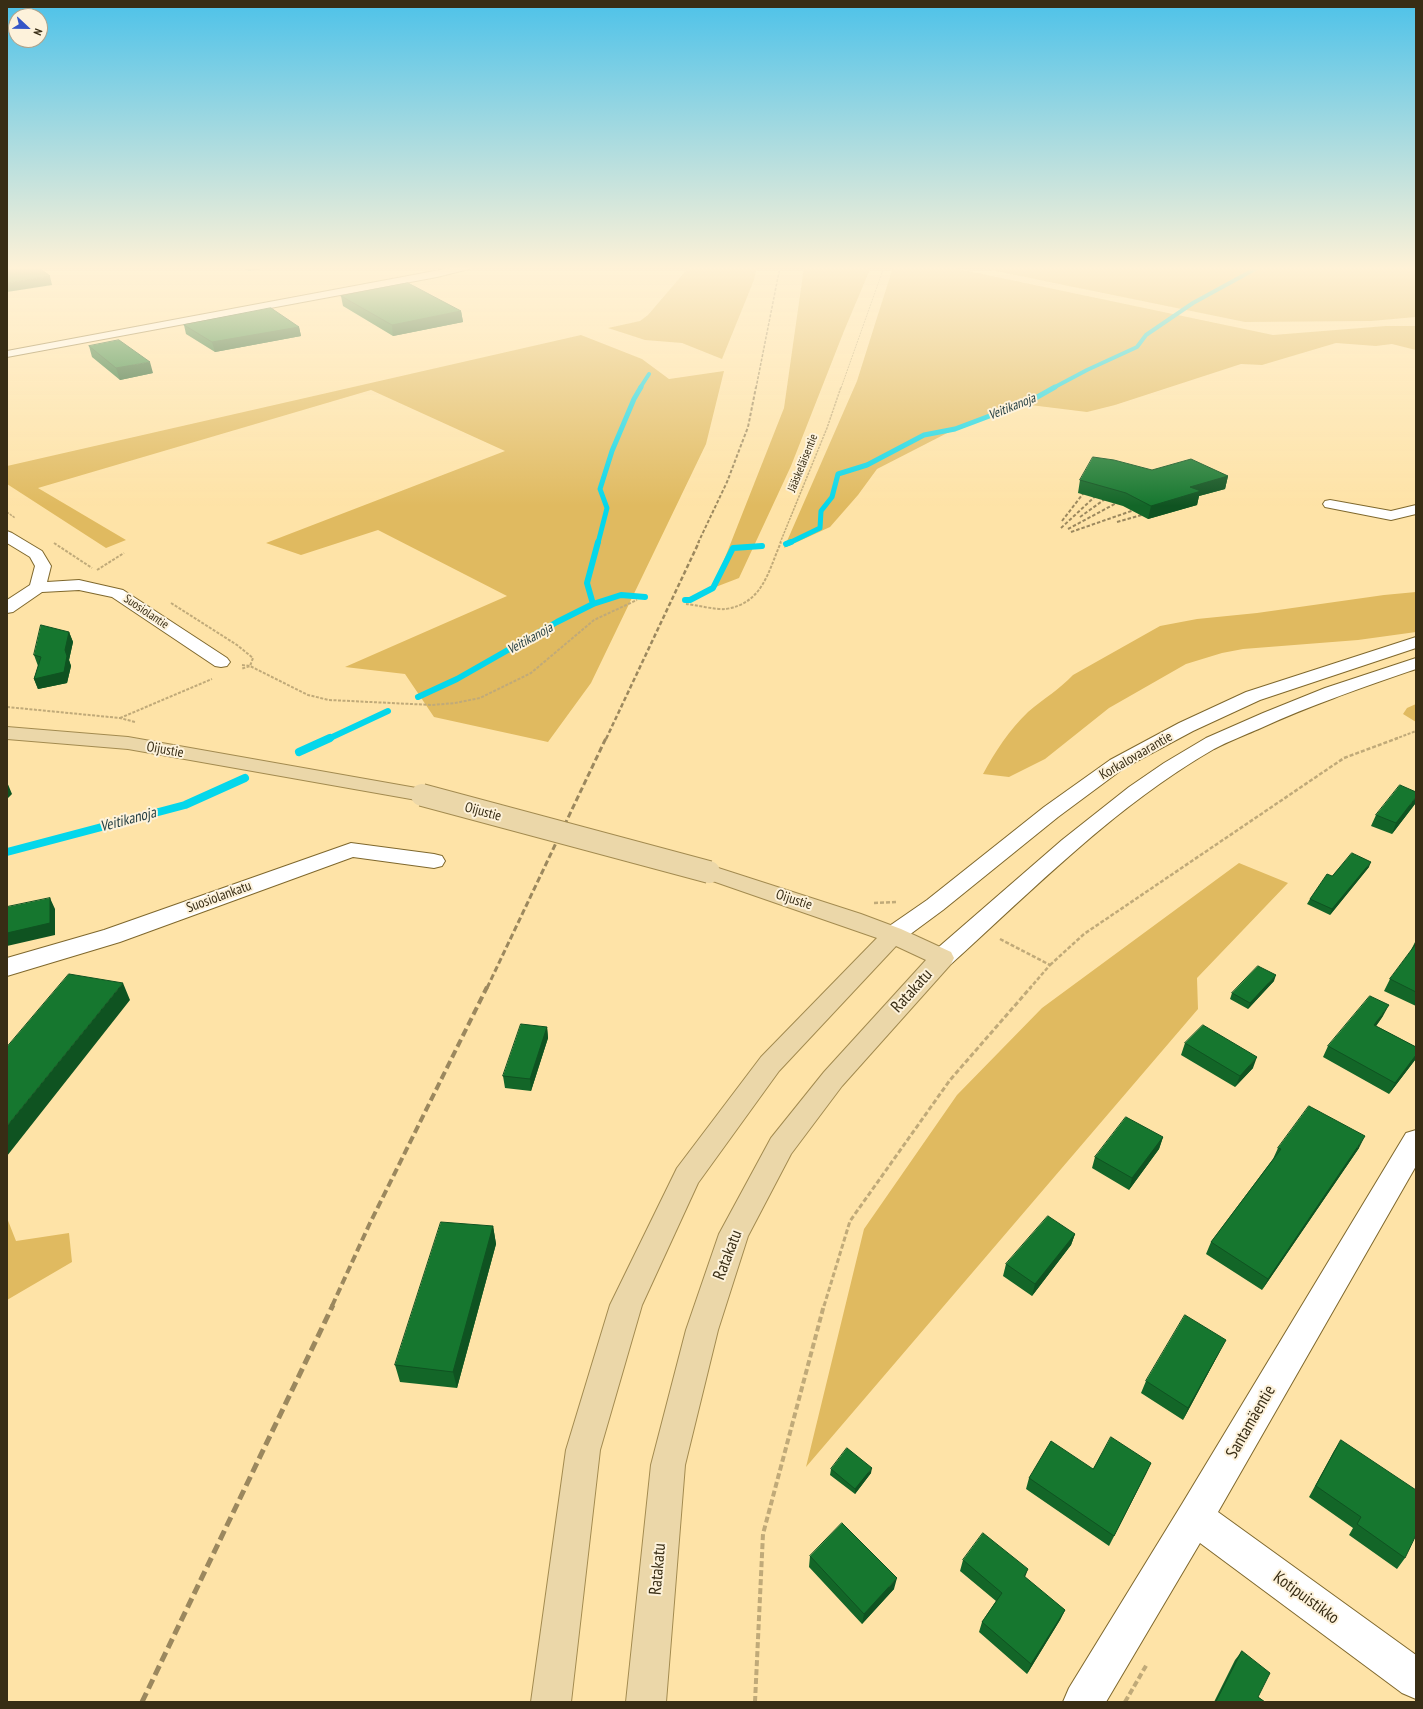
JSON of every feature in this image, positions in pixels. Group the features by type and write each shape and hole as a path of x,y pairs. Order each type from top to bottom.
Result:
{"main road":[{"name":"Oijustie","path":"7,733 128,743 422,795 709,872 893,935 942,958"},
{"path":"551,1702 582,1450 626,1304 687,1176 770,1064 893,935"},
{"name":"Ratakatu","path":"646,1702 668,1465 702,1330 734,1234 781,1146 833,1080 942,958"}],"street":[{"path":"7,354 46,347"},
{"path":"1330,504 1416,520"},
{"path":"1391,516 1416,509"},
{"path":"7,536 36,554 43,566 38,587 7,608"},
{"name":"Suosiolantie","path":"38,587 79,585 117,593 228,666"},
{"name":"Korkalovaarantie","path":"893,935 935,906 960,884 1051,812 1117,764 1186,727 1253,696 1416,642"},
{"name":"Korkalovaarantie","path":"1008,898 1092,825 1149,781 1208,744 1276,714 1351,685 1416,663"},
{"name":"Suosiolankatu","path":"7,967 112,936 351,850 434,861"},
{"name":"Ratakatu","path":"942,958 978,927 1008,898"},
{"name":"Santamäentie","path":"1083,1702 1195,1517 1416,1141"},
{"name":"Kotipuistikko","path":"1195,1517 1416,1679"}],"path":[{"name":"Jääskeläisentie","path":"686,604 725,608 749,601 762,587 827,428 856,347"},
{"path":"96,570 124,553"},
{"path":"228,666 250,666 308,695 329,700 432,705 455,703 480,698 531,673 594,620 637,600"},
{"path":"228,666 250,666"},
{"path":"120,718 213,679"},
{"path":"755,1702 763,1534 817,1329 850,1221 950,1080 1050,965 1084,934 1344,758 1416,731"},
{"path":"978,927 1050,965"}],"shaded area":[{"path":"530,347 611,347 642,359 669,379 724,371 706,444 591,683 548,742 434,717 405,674 345,667 507,596 378,530 301,555 266,543 505,451 371,390 38,488 126,540 106,548 7,484 7,466"},
{"path":"691,347 727,347 722,359"},
{"path":"793,347 838,347 791,466 739,578 713,588 784,408"},
{"path":"868,347 1323,347 1262,365 1241,364 1115,405 1087,412 1022,404 955,429 877,469 858,495 830,527 784,548 857,381"},
{"path":"1403,347 1416,347 1416,350"},
{"path":"1416,592 1416,632 1358,640 1243,649 1222,653 1186,664 1109,708 1045,759 1009,777 983,774 1003,742 1028,712 1063,685 1073,675 1160,626 1197,619 1257,613 1384,595"},
{"path":"1416,704 1416,722 1403,714 1407,708"},
{"path":"1239,863 1288,883 1197,978 1198,1009 806,1467 864,1229 957,1095 1042,1008"},
{"path":"7,1218 16,1241 69,1233 72,1262 7,1300"}],"building":[{"path":"90,347 129,347 150,362 116,368"},
{"path":"1093,457 1114,460 1152,470 1191,459 1228,476 1190,487 1201,491 1151,506 1126,493 1080,480"},
{"path":"41,625 69,632 65,650 67,656 64,672 34,679 41,657 34,655"},
{"path":"1400,785 1416,792 1416,797 1396,823 1376,815"},
{"path":"1352,853 1371,862 1332,909 1310,899 1327,874 1332,876"},
{"path":"50,898 50,923 7,933 7,907"},
{"path":"1416,944 1416,992 1390,979"},
{"path":"1258,966 1276,975 1250,1003 1232,993"},
{"path":"69,974 123,983 7,1126 7,1047"},
{"path":"1370,996 1389,1005 1374,1025 1416,1047 1416,1055 1395,1083 1328,1046"},
{"path":"521,1024 547,1027 530,1079 503,1076"},
{"path":"1203,1025 1257,1057 1240,1076 1185,1043"},
{"path":"1309,1106 1365,1136 1268,1279 1211,1242 1281,1149 1278,1148"},
{"path":"1126,1117 1163,1137 1132,1178 1095,1157"},
{"path":"1048,1216 1075,1234 1035,1284 1006,1264"},
{"path":"441,1222 493,1226 453,1372 395,1365"},
{"path":"1185,1315 1226,1340 1188,1408 1146,1381"},
{"path":"1111,1437 1151,1463 1114,1536 1029,1478 1051,1441 1093,1469"},
{"path":"1341,1440 1416,1490 1416,1535 1405,1558 1357,1524 1361,1517 1316,1486"},
{"path":"847,1448 872,1468 855,1489 831,1469"},
{"path":"842,1523 897,1578 864,1614 810,1556"},
{"path":"983,1533 1028,1569 1024,1576 1065,1610 1031,1664 982,1622 1002,1593 963,1560"},
{"path":"1242,1651 1270,1673 1258,1697 1265,1702 1216,1702"}],"waterway":[{"name":"Veitikanoja","path":"1053,388 1087,370 1137,347"},
{"path":"640,388 649,374"},
{"path":"598,543 607,508 600,489 612,451 634,399 641,387"},
{"name":"Veitikanoja","path":"789,543 820,528 821,511 832,497 838,474 867,465 924,435 955,429 1032,400 1055,387"},
{"path":"593,604 587,583 598,542"},
{"name":"Veitikanoja","path":"786,544 791,542"},
{"name":"Veitikanoja","path":"685,600 690,600 713,588 733,548 762,546"},
{"name":"Veitikanoja","path":"593,604 621,595 645,597"},
{"name":"Veitikanoja","path":"418,697 457,679 557,622 593,604"},
{"name":"Veitikanoja","path":"328,739 388,711"},
{"name":"Veitikanoja","path":"299,752 330,738"},
{"name":"Veitikanoja","path":"7,852 185,805 245,778"}],"railway":[{"path":"756,388 764,347"},
{"path":"698,543 727,482 748,427 756,387"},
{"path":"1062,521 1089,486"},
{"path":"1061,528 1102,490"},
{"path":"1080,517 1112,494"},
{"path":"1068,529 1124,499"},
{"path":"1071,532 1143,507"},
{"path":"1117,522 1152,512"},
{"path":"606,739 699,542"},
{"path":"487,988 606,738"},
{"path":"332,1306 370,1223 487,987"},
{"path":"142,1702 333,1305"}]}
